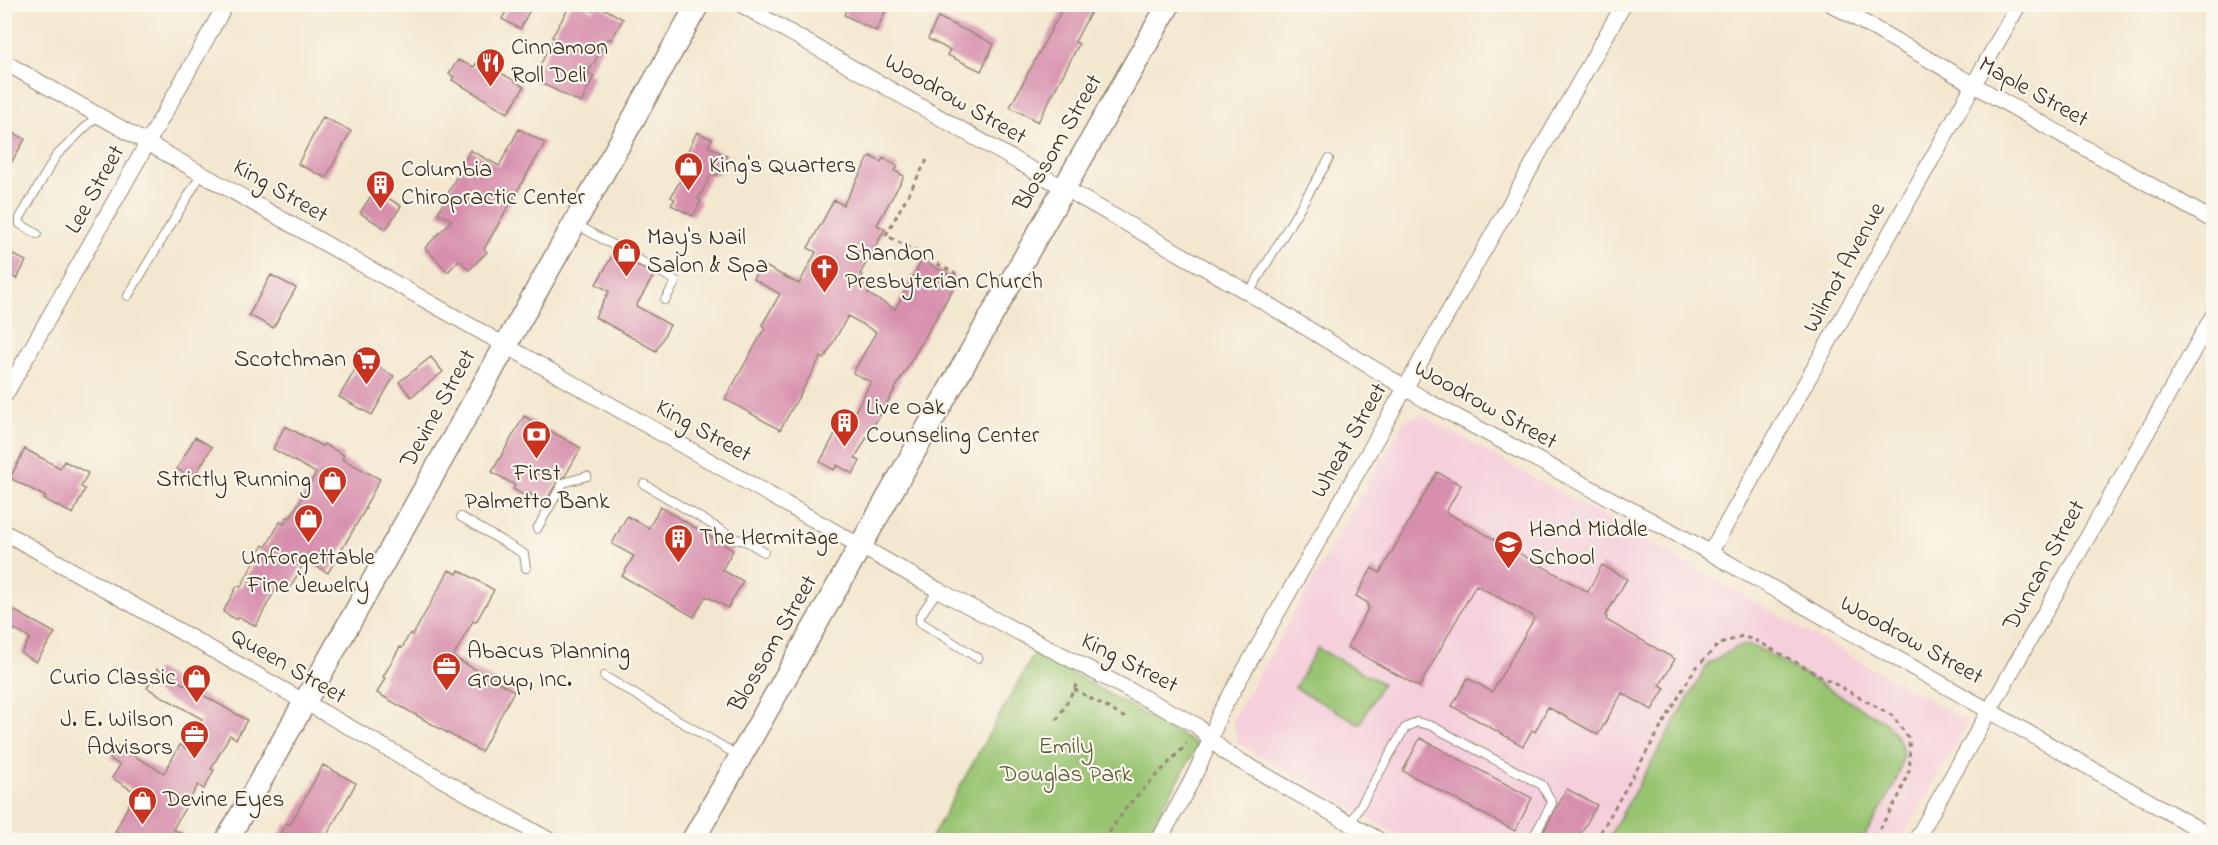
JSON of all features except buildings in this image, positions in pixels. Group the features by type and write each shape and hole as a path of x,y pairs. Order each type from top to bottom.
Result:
{"street":[{"name":"Lee Street","path":"4,397 226,4"},
{"name":"Devine Street","path":"227,840 698,4"},
{"name":"Woodrow Street","path":"740,4 1249,293 1406,389 1710,553 2214,838"},
{"name":"Blossom Street","path":"693,840 1169,4"},
{"name":"Wheat Street","path":"1159,840 1212,740 1219,715 1624,4"},
{"name":"Maple Street","path":"1831,4 2214,221"},
{"name":"Wilmot Avenue","path":"1710,553 2019,4"},
{"name":"King Street","path":"4,62 938,590 1196,725 1226,753 1378,840"},
{"name":"Duncan Street","path":"1916,840 2214,314"},
{"name":"Queen Street","path":"4,532 549,840"}],"lane":[{"path":"37,234 20,224 20,218 56,156 98,115"},
{"path":"1249,293 1329,159"},
{"path":"128,296 202,173"},
{"path":"575,224 676,281 665,300"},
{"path":"537,529 563,483 587,476"},
{"path":"644,484 736,539 746,541 764,552"},
{"path":"461,517 524,554 526,568"},
{"path":"938,590 920,616 920,622 978,658"},
{"path":"604,676 740,757"},
{"path":"1350,825 1405,728 1417,722 1432,726 1542,785 1552,803 1532,840"}],"path":[{"path":"927,160 886,235 970,282"},
{"path":"1596,840 1694,670 1718,645 1742,636 1759,642 1893,716 1909,739 1910,768 1899,796 1873,840"},
{"path":"1057,720 1079,680"},
{"path":"1074,689 1129,720"},
{"path":"1104,840 1128,805 1187,744"}],"shaded area":[{"name":"Hand Middle School","path":"1422,415 1968,722 1901,840 1407,840 1238,743 1233,719 1405,420"}],"green space":[{"path":"1749,645 1762,650 1885,722 1894,731 1902,750 1899,772 1895,784 1862,840 1607,840 1708,664 1737,647"},
{"path":"1317,648 1382,683 1360,724 1295,688"},
{"name":"Emily Douglas Park","path":"1035,652 1198,745 1144,840 930,840"}],"place":[{"name":"Cinnamon Roll Deli","path":"490,88"},
{"name":"King's Quarters","path":"688,192"},
{"name":"Columbia Chiropractic Center","path":"380,210"},
{"name":"May's Nail Salon & Spa","path":"626,278"},
{"name":"Shandon Presbyterian Church","path":"824,294"},
{"name":"Scotchman","path":"367,386"},
{"name":"Live Oak Counseling Center","path":"845,448"},
{"name":"First Palmetto Bank","path":"537,460"},
{"name":"Strictly Running","path":"332,506"},
{"name":"Unforgettable Fine Jewelry","path":"308,544"},
{"name":"The Hermitage","path":"678,564"},
{"name":"Hand Middle School","path":"1508,570"},
{"name":"Abacus Planning Group, Inc.","path":"446,692"},
{"name":"Curio Classic","path":"197,704"},
{"name":"J. E. Wilson Advisors","path":"194,760"},
{"name":"Devine Eyes","path":"142,826"}]}
